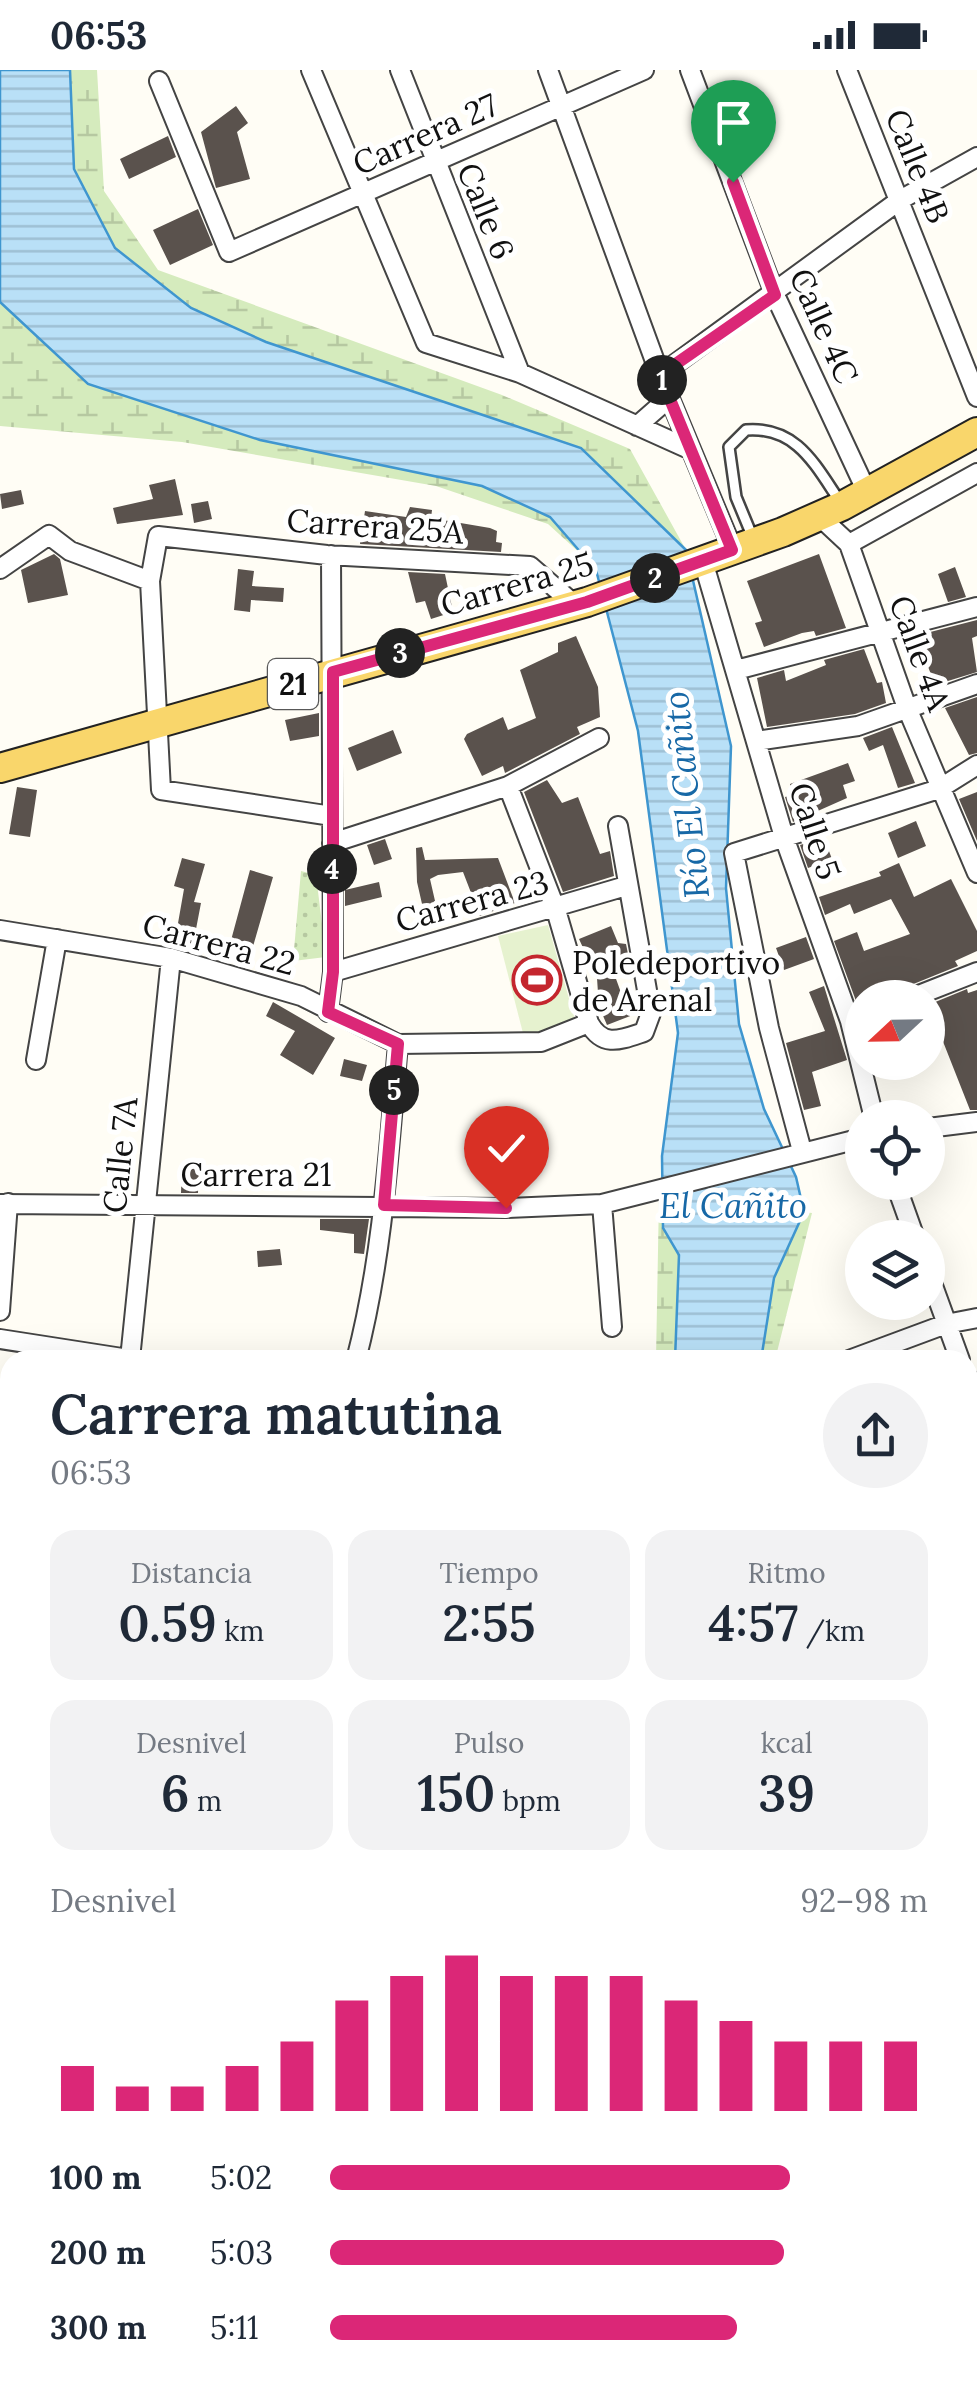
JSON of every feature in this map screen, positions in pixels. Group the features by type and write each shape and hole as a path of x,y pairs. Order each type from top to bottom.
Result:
{"main road":[{"name":"Carrera 25","path":"0,768 581,604 744,546 842,504 977,432"}],"street":[{"path":"311,70 426,343 520,374 689,449"},
{"name":"Calle 6","path":"400,70 520,374"},
{"path":"548,70 689,449 744,546"},
{"name":"Carrera 27","path":"159,80 228,252 644,70"},
{"name":"Calle 4C","path":"690,70 775,295 842,504"},
{"name":"Calle 4B","path":"847,70 977,397"},
{"path":"660,375 775,295 900,200 977,156"},
{"path":"636,426 669,398"},
{"path":"849,544 977,473"},
{"name":"Calle 4A","path":"842,504 849,544 907,708 977,874"},
{"path":"0,569 49,534 70,550 150,581 161,722 161,790 332,816"},
{"name":"Carrera 25A","path":"150,581 158,536 331,555 530,566 581,604"},
{"path":"328,1012 333,972 331,555"},
{"name":"Calle 5","path":"697,563 736,670 784,837 845,990"},
{"path":"736,670 977,608"},
{"path":"756,742 858,726 977,684"},
{"path":"332,843 508,786 599,738"},
{"path":"799,1152 734,853 939,789 977,765"},
{"path":"508,786 556,910 589,1023 597,1037 620,1040 644,1032 650,1012 618,826"},
{"name":"Carrera 23","path":"333,972 487,924 556,910 626,886"},
{"name":"Carrera 22","path":"0,930 171,958 301,996 398,1044 541,1042 589,1023"},
{"path":"36,1060 58,939"},
{"name":"Calle 7A","path":"133,1350 144,1203 171,958"},
{"path":"945,985 977,972"},
{"path":"359,1350 384,1205 398,1044"},
{"path":"945,1126 977,1122"},
{"name":"Carrera 21","path":"4,1203 506,1208 602,1204 845,1142"},
{"path":"0,1311 4,1203"},
{"path":"602,1204 612,1326"},
{"path":"875,1350 946,1324 977,1318"},
{"path":"945,1320 956,1350"},
{"path":"0,1339 69,1350"}],"lane":[{"path":"744,546 728,468 729,447 746,430 773,428 793,441 842,504"}],"green space":[{"path":"0,70 97,70 104,191 158,270 502,395 630,449 686,550 604,575 548,524 436,486 182,442 0,426"},
{"path":"301,871 316,875 326,957 293,961"},
{"name":"Poledeportivo de Arenal","path":"548,925 576,1023 524,1037 498,936"},
{"path":"659,1196 812,1213 778,1350 656,1350"}],"water":[{"name":"El Cañito","path":"0,70 70,70 74,169 115,248 191,308 266,342 581,448 686,550 731,746 726,888 739,1024 764,1109 796,1177 804,1212 774,1278 763,1350 675,1350 679,1255 663,1228 662,1156 678,1033 638,731 596,570 550,517 482,486 260,440 88,384 0,302"}],"building":[{"path":"236,106 248,123 237,132 250,179 216,188 201,132"},
{"path":"168,136 176,157 129,179 120,159"},
{"path":"198,209 213,245 170,265 153,230"},
{"path":"175,479 183,515 117,524 113,508 153,499 149,485"},
{"path":"21,490 24,504 2,509 0,494"},
{"path":"208,501 212,519 194,523 191,504"},
{"path":"410,507 432,510 431,518 497,531 496,542 502,543 501,552 360,544 365,511 406,517"},
{"path":"54,554 60,559 68,595 28,603 21,570"},
{"path":"819,554 846,628 816,636 814,631 802,633 764,647 755,623 762,621 747,581"},
{"path":"955,567 966,597 948,602 938,574"},
{"path":"238,569 254,571 252,586 284,588 283,602 251,600 250,612 234,610"},
{"path":"408,572 445,574 453,612 431,619 425,601 416,603"},
{"path":"977,620 977,636 972,638 977,672 935,685 924,656 911,661 903,639"},
{"path":"576,636 598,687 600,717 577,727 580,734 505,773 503,766 482,776 464,739 467,734 503,717 508,730 536,718 520,670 558,652 558,643"},
{"path":"864,649 877,683 882,682 886,703 855,714 767,727 757,678 784,670 786,681 826,665 824,660"},
{"path":"977,697 977,753 969,755 945,708"},
{"path":"319,713 319,736 290,741 285,720"},
{"path":"892,727 915,783 898,788 883,745 869,751 863,738"},
{"path":"393,730 402,753 357,771 348,748"},
{"path":"848,763 855,781 843,785 847,798 793,822 785,797 793,795 790,784"},
{"path":"547,780 562,803 578,797 600,854 610,851 614,876 563,892 524,792"},
{"path":"17,787 37,790 30,837 9,834"},
{"path":"977,792 977,841 959,799"},
{"path":"916,821 926,846 898,858 888,833"},
{"path":"824,838 832,859 808,868 800,845"},
{"path":"385,839 392,859 374,865 367,845"},
{"path":"422,847 425,860 498,858 515,903 480,916 463,872 438,875 430,879 438,914 425,917 417,882 416,848"},
{"path":"182,858 205,864 194,902 201,903 192,950 174,946 184,889 174,886"},
{"path":"899,863 914,897 951,879 977,931 977,951 955,961 958,966 923,980 848,980 834,941 857,932 864,951 910,934 891,899 854,914 850,904 825,915 819,897 881,876 879,872"},
{"path":"250,870 273,877 252,950 230,944"},
{"path":"379,882 382,897 345,906 345,890"},
{"path":"611,926 618,943 626,944 629,959 611,965 624,1001 633,1000 638,1013 607,1025 594,995 598,993 597,978 579,939"},
{"path":"806,937 814,959 784,970 776,948"},
{"path":"824,986 845,1061 812,1072 821,1106 804,1110 786,1043 825,1031 809,992"},
{"path":"967,989 968,993 977,990 977,1110 970,1110 945,1047 945,998"},
{"path":"273,1002 335,1038 313,1075 280,1055 295,1031 266,1016"},
{"path":"344,1059 367,1065 362,1081 340,1076"},
{"path":"182,1163 199,1163 198,1193 181,1193"},
{"path":"320,1219 369,1219 364,1254 354,1253 354,1234 320,1230"},
{"path":"280,1249 282,1265 258,1267 257,1251"}],"place":[{"name":"Poledeportivo de Arenal","path":"537,980"}],"route":[{"path":"506,1208 384,1205 398,1044 328,1012 333,972 333,672 587,602 732,550 660,375 775,295 733,182"}],"water label":[{"name":"Río El Cañito","path":"686,795"}]}
